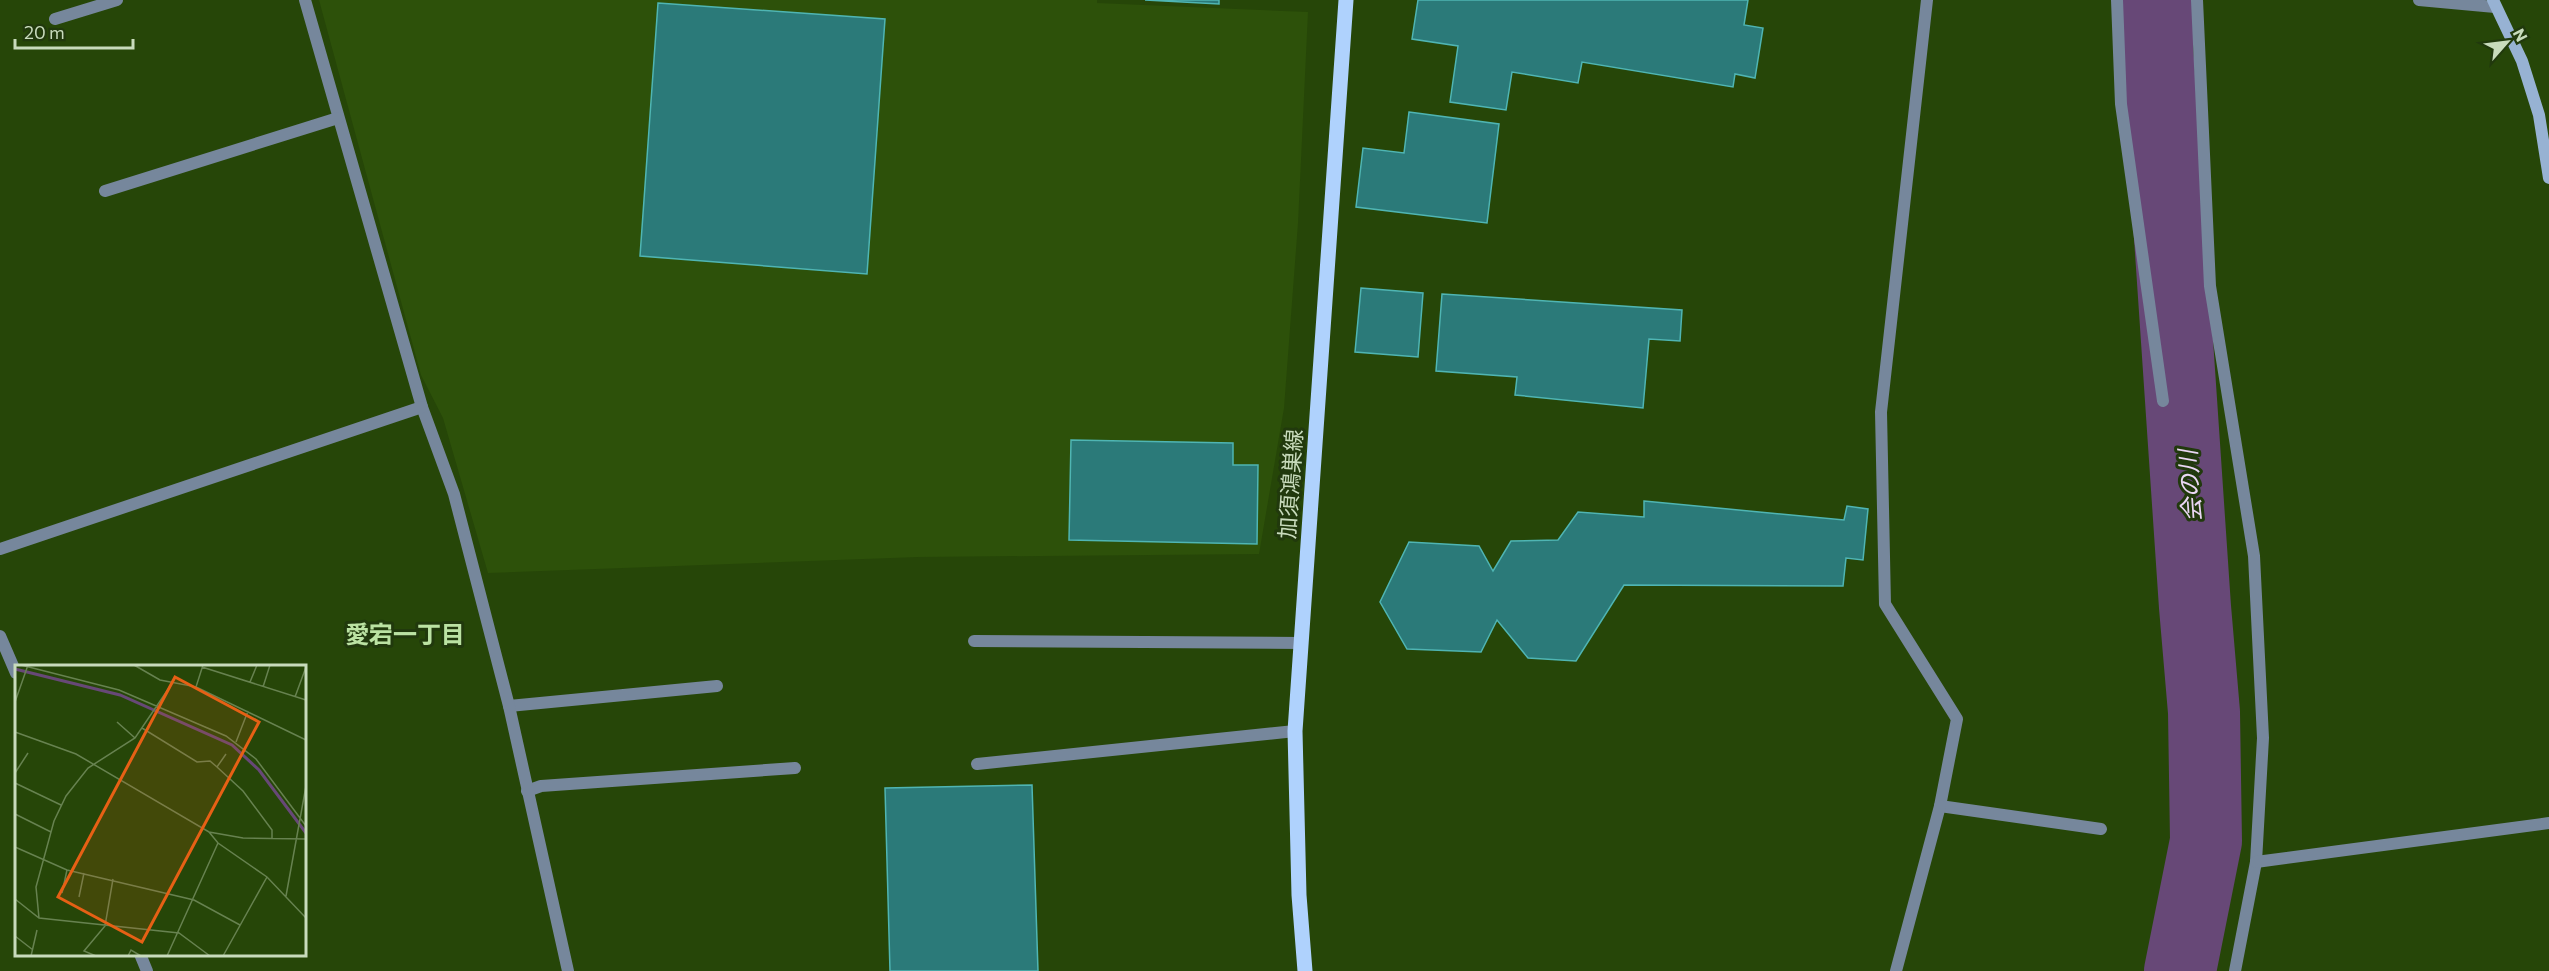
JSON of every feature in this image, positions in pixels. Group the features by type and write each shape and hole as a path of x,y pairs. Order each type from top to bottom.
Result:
{"main road":[{"name":"加須鴻巣線","path":"1305,971 1299,896 1295,731 1346,0"},
{"path":"2494,4 2522,61 2539,115 2549,178"}],"street":[{"path":"55,19 117,0"},
{"path":"304,0 422,407 454,494 509,706 568,971"},
{"path":"1896,971 1940,806 1958,719 1885,603 1881,412 1927,0"},
{"path":"2117,0 2121,104 2163,401"},
{"path":"2198,0 2210,286 2254,556 2263,738 2256,862 2235,971"},
{"path":"2419,0 2494,4"},
{"path":"105,190 338,118"},
{"path":"0,549 422,407"},
{"path":"0,636 15,671"},
{"path":"974,641 1302,643"},
{"path":"509,706 717,686"},
{"path":"976,765 1295,731"},
{"path":"527,791 541,786 795,768"},
{"path":"1940,806 2101,829"},
{"path":"2256,862 2549,824"},
{"path":"141,956 147,971"}],"shaded area":[{"path":"319,0 1097,0 1097,3 1308,12 1298,223 1284,408 1259,554 918,557 488,573 443,418 421,375"}],"building":[{"path":"1145,0 1219,0 1219,4"},
{"path":"1418,0 1748,0 1744,25 1763,28 1755,78 1735,74 1733,87 1582,62 1578,83 1512,72 1506,110 1450,102 1458,46 1412,39"},
{"path":"658,3 885,19 867,274 640,256"},
{"path":"1409,112 1499,124 1487,223 1356,207 1363,148 1404,153"},
{"path":"1361,288 1423,293 1418,357 1355,352"},
{"path":"1442,294 1682,310 1680,341 1649,339 1643,408 1515,395 1517,377 1436,371"},
{"path":"1071,440 1233,443 1233,465 1258,465 1257,544 1069,540"},
{"path":"1644,501 1844,520 1847,506 1868,509 1863,560 1846,558 1843,586 1624,585 1576,661 1528,658 1497,620 1481,652 1407,649 1380,602 1409,542 1479,546 1493,571 1511,541 1558,540 1578,512 1644,517"},
{"path":"1032,785 1038,971 890,971 885,788"}],"waterway":[{"name":"会の川","path":"2157,0 2157,45 2204,712 2206,841 2180,971"}],"district":[{"name":"愛宕一丁目","path":"405,633"}]}
